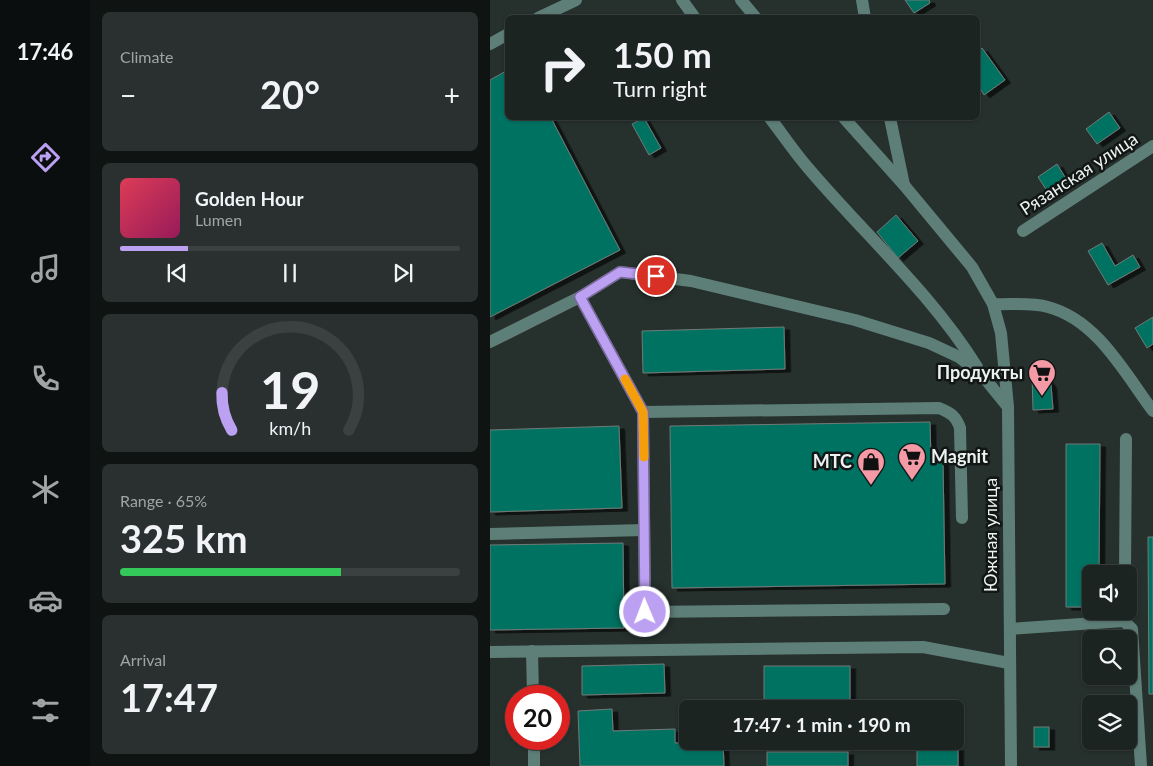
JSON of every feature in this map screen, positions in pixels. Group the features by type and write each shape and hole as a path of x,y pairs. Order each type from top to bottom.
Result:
{"street":[{"path":"544,15 576,0"},
{"path":"682,0 693,15"},
{"path":"741,0 754,15"},
{"path":"862,0 864,15"},
{"path":"490,44 505,36"},
{"path":"771,120 808,169 918,288 956,333 982,375 1008,407"},
{"name":"Южная улица","path":"846,120 904,185 972,267 993,304 1001,334 1008,407 1011,766"},
{"path":"890,120 904,185"},
{"name":"Рязанская улица","path":"1024,231 1153,146"},
{"path":"490,342 580,297 620,272 691,281 898,333 959,358 982,375"},
{"path":"580,297 643,412 645,612 944,610"},
{"path":"993,304 1046,306 1077,319 1098,338 1153,411"},
{"path":"643,412 939,408 950,413 957,420 960,428 962,518"},
{"path":"1125,565 1126,439"},
{"path":"490,534 644,530"},
{"path":"1010,629 1089,620"},
{"path":"1126,620 1132,629 1141,766"},
{"path":"490,652 923,647 1009,663"},
{"path":"532,651 533,685"},
{"path":"534,750 534,766"}],"building":[{"path":"905,0 929,0 930,3 914,13"},
{"path":"982,48 1005,80 984,95 980,88 980,50"},
{"path":"505,72 505,120 552,120 620,250 490,317 490,80"},
{"path":"1109,112 1120,128 1097,144 1086,129"},
{"path":"645,120 661,148 649,155 632,124"},
{"path":"1057,164 1068,182 1049,194 1038,177"},
{"path":"896,215 918,241 898,258 877,232"},
{"path":"1102,243 1115,266 1133,255 1140,267 1108,285 1088,251"},
{"path":"1153,317 1153,344 1147,348 1135,328"},
{"path":"784,327 785,369 643,373 642,331"},
{"name":"Продукты","path":"1032,375 1044,375 1051,385 1053,409 1033,410"},
{"path":"930,422 931,461 943,461 945,584 672,588 670,426"},
{"path":"619,426 622,508 490,512 490,430"},
{"path":"1066,444 1100,444 1099,565 1082,565 1082,607 1066,607"},
{"path":"1148,537 1153,537 1153,694 1149,694"},
{"path":"623,543 624,628 490,630 490,545"},
{"path":"664,664 665,693 582,695 582,666"},
{"path":"764,666 850,666 850,700 764,700"},
{"path":"612,709 613,731 675,729 675,743 679,743 679,750 723,750 724,766 580,766 578,711"},
{"path":"1034,727 1049,727 1049,747 1034,747"},
{"path":"917,750 958,750 958,766 917,766"},
{"path":"767,752 848,752 848,766 767,766"}],"slow traffic":[{"path":"625,379 643,412 644,457"}],"place":[{"name":"Продукты","path":"1042,397"},
{"name":"Magnit","path":"912,481"},
{"name":"МТС","path":"871,486"}],"route":[{"path":"645,612 643,412 580,297 620,272 656,276"}]}
